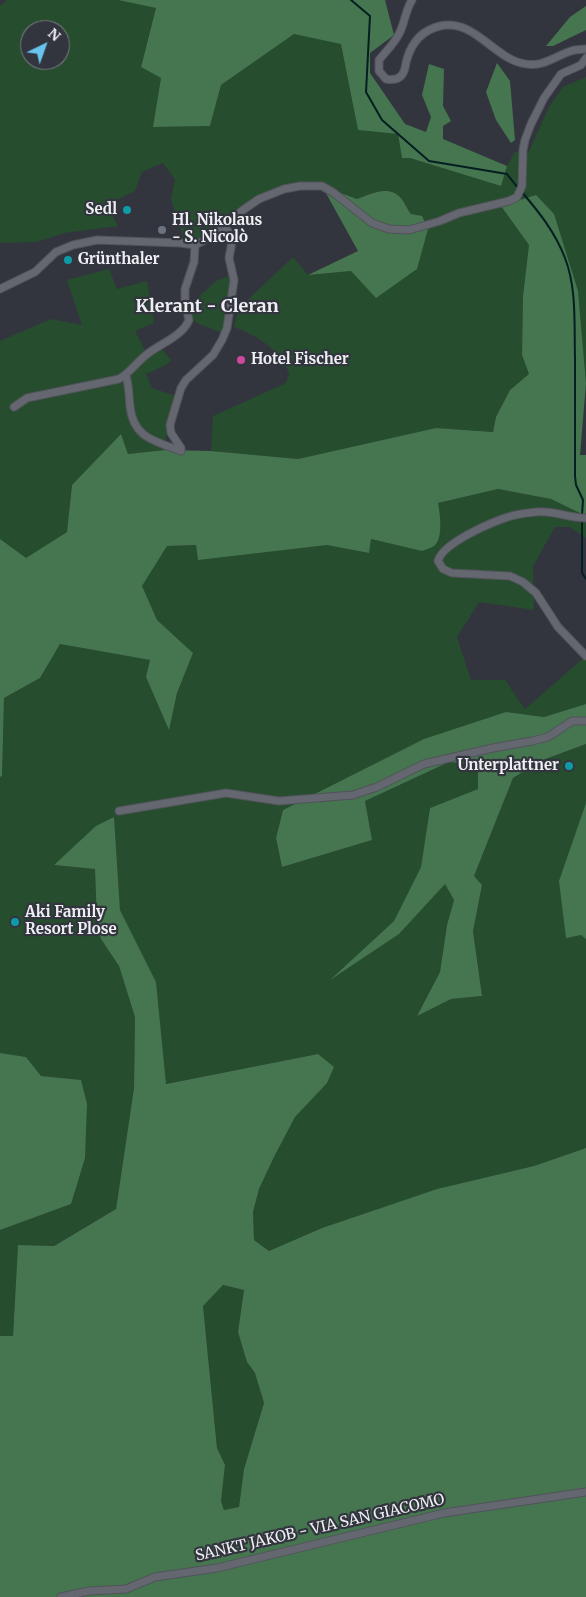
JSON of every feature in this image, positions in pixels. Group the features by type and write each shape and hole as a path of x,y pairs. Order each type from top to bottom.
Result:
{"street":[{"path":"412,0 398,38 379,60 379,71 386,79 397,79 401,76 405,70 410,49 416,41 424,33 442,25 465,28 507,58 530,65 542,64 573,50 586,49"},
{"path":"0,290 36,272 56,252 74,244 97,240 195,245 259,199 284,189 300,186 322,186 334,193 372,223 389,229 409,230 440,221 458,213 509,201 517,197 521,190 523,150 531,124 544,98 556,79 566,71 581,65 586,58"},
{"path":"126,376 131,417 136,428 152,439 181,451 170,425 181,388 186,380 213,355 227,328 234,280 229,258 232,242 230,234 224,226"},
{"path":"14,407 27,398 110,382 126,376 148,353 180,332 189,323 185,289 194,262 195,245"},
{"path":"586,518 577,518 551,512 537,512 503,518 450,545 442,552 438,560 443,569 452,573 510,576 523,582 536,594 558,627 586,656"},
{"path":"119,811 226,794 278,801 353,795 377,787 424,764 548,737 572,721 586,721"},
{"name":"SANKT JAKOB - VIA SAN GIACOMO","path":"61,1597 90,1590 126,1589 155,1577 218,1568 444,1513 586,1492"}],"green space":[{"path":"7,0 118,0 156,8 141,66 161,78 154,127 210,126 221,85 294,34 341,43 358,130 398,134 402,158 410,158 501,186 507,166 515,152 528,153 549,107 563,87 586,77 586,383 578,295 501,206 529,245 523,296 522,355 529,374 510,390 496,417 493,432 436,428 298,459 211,451 213,416 284,384 287,381 288,375 290,375 286,366 268,345 234,327 239,308 293,257 308,275 351,271 416,216 411,214 400,197 378,191 357,199 322,186 300,186 259,199 224,226 201,239 183,237 171,199 175,180 163,163 142,172 135,191 106,205 118,226 64,233 37,242 0,243 0,6"},
{"path":"118,0 385,0 394,35 370,53 370,73 405,124 426,132 431,117 422,95 429,64 444,69 443,106 451,121 443,126 443,139 507,166 501,186 410,158 402,158 398,134 358,130 341,44 294,34 221,85 210,126 153,127 161,78 141,67 156,8"},
{"path":"586,6 586,30 553,46 546,46 570,17"},
{"path":"497,63 510,81 515,140 511,143 496,120 486,92"},
{"path":"322,186 357,199 384,191 395,193 400,197 411,214 422,216 428,229 417,269 376,298 351,271 308,275 358,251"},
{"path":"536,195 554,214 578,291 586,383 580,455 586,455 586,516 551,499 498,489 438,503 440,535 436,544 422,551 371,539 369,553 327,545 198,560 196,545 167,546 142,586 157,620 193,653 177,693 169,730 146,677 150,660 60,644 40,678 4,698 2,776 0,777 0,539 26,558 67,532 72,485 121,434 128,454 165,450 211,451 298,459 436,428 493,432 496,417 510,390 529,374 522,355 523,296 529,245 501,206"},
{"path":"109,269 117,289 147,281 154,323 135,331 148,356 161,348 171,360 166,365 146,374 152,388 176,396 168,418 165,450 128,454 121,434 72,485 67,532 26,559 0,539 0,341 51,319 82,325 67,280"},
{"path":"229,276 229,305 222,333 193,320 190,305 216,281"},
{"path":"498,489 551,499 586,516 586,538 570,527 555,527 533,566 534,610 479,602 457,637 471,680 505,680 525,709 586,656 586,704 544,717 506,712 334,785 283,810 276,838 282,867 372,840 365,801 449,762 478,765 478,789 430,808 421,867 394,921 333,977 399,934 445,883 454,900 447,925 440,972 417,1015 451,999 482,996 473,931 482,885 474,876 513,778 540,761 586,744 586,1148 534,1166 437,1189 322,1228 269,1251 254,1240 253,1212 259,1189 295,1117 326,1083 318,1054 165,1084 156,982 120,910 114,817 54,865 95,869 97,924 101,939 119,966 135,1017 134,1088 116,1209 53,1246 18,1245 13,1336 0,1336 0,1230 71,1204 81,1080 41,1076 26,1057 0,1053 0,777 2,776 4,698 40,678 60,644 150,660 146,677 169,729 177,693 193,653 157,620 141,586 167,546 196,545 198,559 327,545 368,553 371,539 422,551 440,514 438,503"},
{"path":"586,704 586,744 540,761 513,778 474,876 482,885 473,931 482,996 451,999 417,1016 440,972 447,925 454,900 445,884 399,934 330,980 394,921 421,867 430,808 478,789 478,765 449,762 365,801 372,840 282,867 276,838 283,810 424,739 506,712 544,717"},
{"path":"586,803 586,939 581,935 566,938 559,881"},
{"path":"114,817 120,910 156,982 166,1084 318,1054 334,1067 327,1083 295,1117 259,1189 253,1212 254,1240 269,1251 322,1228 437,1189 534,1166 586,1148 586,1597 0,1597 0,1336 13,1336 18,1245 54,1246 116,1209 134,1088 135,1017 119,966 101,939 97,924 95,869 54,865 96,826","holes":["223,1285 244,1290 238,1332 247,1362 255,1373 264,1403 244,1469 239,1507 224,1510 221,1501 225,1465 217,1448 203,1306"]},
{"path":"0,1053 26,1057 41,1076 81,1080 87,1104 85,1158 71,1204 0,1230"},
{"path":"223,1285 244,1290 238,1332 247,1362 255,1373 264,1403 244,1469 239,1507 224,1510 221,1501 225,1465 217,1448 203,1305"}],"waterway":[{"path":"351,0 370,16 366,92 382,120 429,161 507,174 518,188"},
{"path":"521,191 551,231 569,270 575,320 575,476 576,485 583,500 582,515"},
{"path":"582,520 582,573 586,579"}],"place":[{"name":"Sedl","path":"127,210"},
{"name":"Hl. Nikolaus - S. Nicolò","path":"162,230"},
{"name":"Grünthaler","path":"68,260"},
{"name":"Hotel Fischer","path":"241,360"},
{"name":"Unterplattner","path":"569,766"},
{"name":"Aki Family Resort Plose","path":"15,922"}],"district":[{"name":"Klerant - Cleran","path":"207,307"}]}
